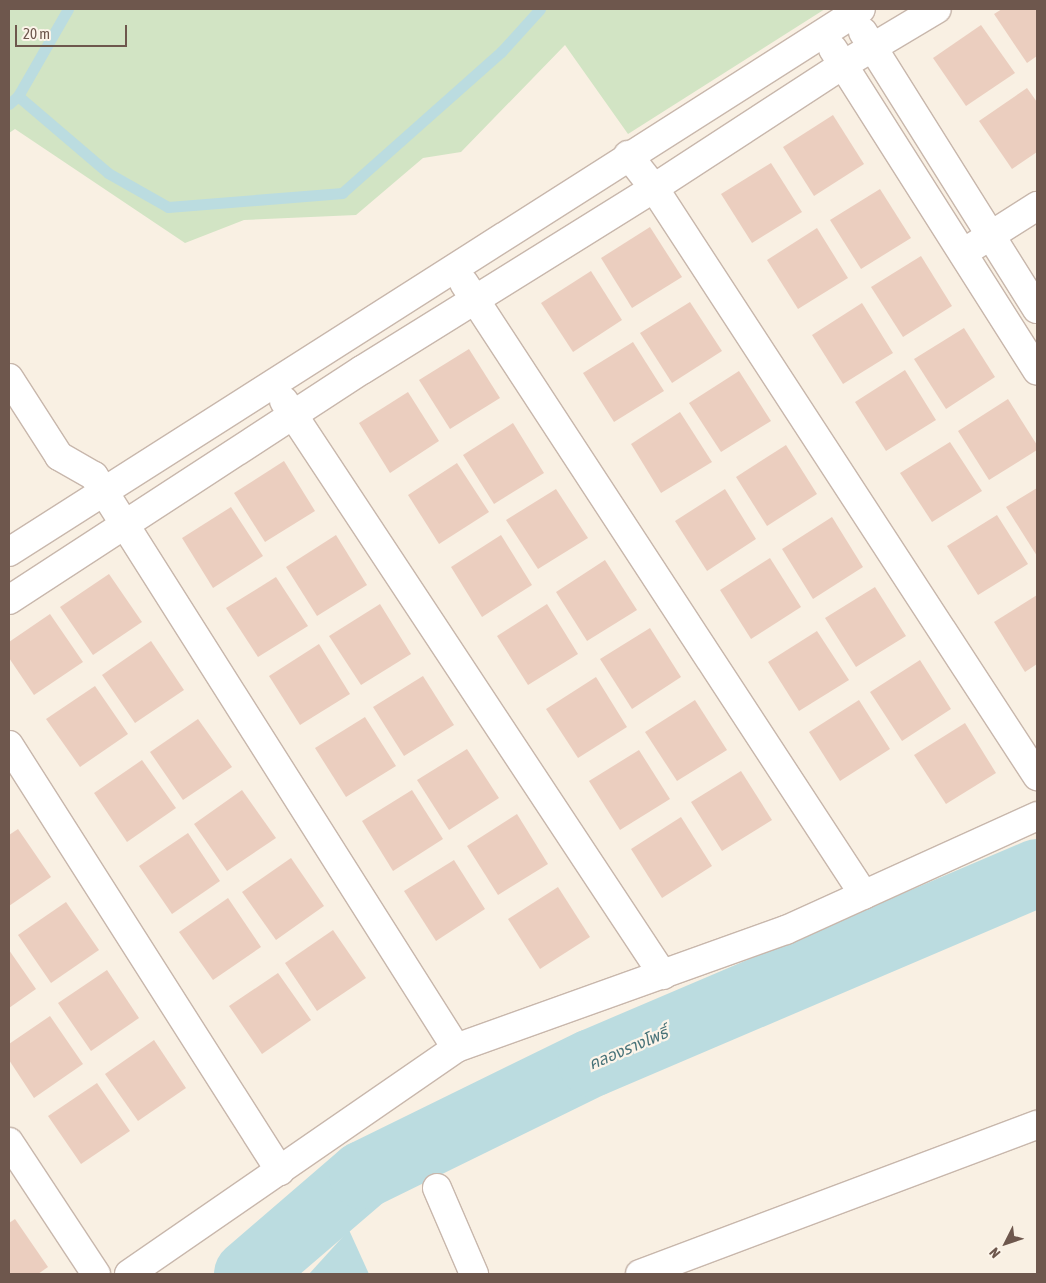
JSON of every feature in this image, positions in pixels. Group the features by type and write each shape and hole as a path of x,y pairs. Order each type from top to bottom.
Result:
{"street":[{"path":"9,600 124,523 475,299 654,188 843,64 937,9"},
{"path":"9,552 856,11 872,47 1037,309"},
{"path":"822,33 1037,371"},
{"path":"628,155 654,188 1037,776"},
{"path":"962,253 1037,206"},
{"path":"454,268 864,895"},
{"path":"9,378 59,456 94,476 456,1048"},
{"path":"273,384 663,976"},
{"path":"9,745 280,1171"},
{"path":"129,1274 456,1048 663,976 786,930 1037,816"},
{"path":"640,1274 1037,1124"},
{"path":"9,1142 96,1274"},
{"path":"437,1188 474,1274"}],"green space":[{"path":"9,9 825,9 628,134 565,45 461,152 423,158 356,215 244,220 185,243 15,129 9,133"}],"water":[{"path":"349,1230 369,1274 309,1274"}],"building":[{"path":"1002,9 1037,9 1037,56 1027,63 994,14"},
{"path":"981,25 1015,73 966,106 933,58"},
{"path":"1027,88 1037,102 1037,152 1012,169 979,121"},
{"path":"833,115 864,164 814,196 783,147"},
{"path":"771,163 802,212 752,243 721,194"},
{"path":"880,189 911,238 861,269 830,220"},
{"path":"650,227 682,277 632,308 601,258"},
{"path":"817,228 848,278 798,309 767,260"},
{"path":"921,256 952,306 903,337 871,287"},
{"path":"591,271 622,320 573,352 541,303"},
{"path":"690,302 722,351 672,383 640,333"},
{"path":"862,303 893,353 843,384 812,335"},
{"path":"964,328 995,377 946,409 914,359"},
{"path":"633,342 664,391 614,422 583,373"},
{"path":"469,349 500,398 450,429 419,380"},
{"path":"905,370 936,420 886,451 855,402"},
{"path":"739,371 771,421 721,452 689,403"},
{"path":"408,392 439,441 390,473 359,423"},
{"path":"1008,399 1037,445 1037,450 989,480 958,431"},
{"path":"680,412 712,462 661,493 631,444"},
{"path":"513,423 544,473 494,504 463,455"},
{"path":"950,442 982,491 932,522 900,473"},
{"path":"786,445 817,494 767,526 736,477"},
{"path":"284,461 315,511 265,542 234,493"},
{"path":"457,463 489,512 439,544 408,495"},
{"path":"1037,488 1037,556 1006,507"},
{"path":"556,489 588,538 538,569 506,520"},
{"path":"725,489 756,539 707,571 675,521"},
{"path":"231,507 263,556 213,588 182,538"},
{"path":"997,515 1028,564 978,595 947,546"},
{"path":"832,517 863,567 813,599 782,549"},
{"path":"336,535 367,585 317,616 286,567"},
{"path":"501,535 532,585 482,617 451,567"},
{"path":"770,558 801,607 751,639 720,590"},
{"path":"605,560 637,610 587,641 556,592"},
{"path":"109,574 142,622 93,655 60,607"},
{"path":"276,577 308,626 258,657 226,608"},
{"path":"875,587 906,636 856,667 825,618"},
{"path":"1037,595 1037,664 1025,672 994,622"},
{"path":"380,604 411,654 361,685 329,636"},
{"path":"547,604 578,654 528,685 497,636"},
{"path":"50,614 83,662 34,695 9,658 9,642"},
{"path":"650,628 681,677 632,709 600,659"},
{"path":"817,631 849,680 799,711 768,662"},
{"path":"151,641 184,690 135,723 102,675"},
{"path":"319,644 350,694 300,725 269,676"},
{"path":"920,660 951,709 902,741 870,692"},
{"path":"423,676 454,725 404,756 373,707"},
{"path":"596,677 627,727 578,758 546,709"},
{"path":"95,686 128,734 80,767 46,719"},
{"path":"695,700 727,750 677,781 645,732"},
{"path":"859,700 890,749 840,781 809,732"},
{"path":"365,717 396,766 346,797 315,748"},
{"path":"198,719 232,767 183,800 150,752"},
{"path":"965,723 996,773 946,804 914,755"},
{"path":"467,749 499,798 449,830 417,780"},
{"path":"639,750 670,799 620,830 589,781"},
{"path":"142,760 176,808 127,842 94,793"},
{"path":"741,771 772,820 722,851 691,802"},
{"path":"242,790 276,838 227,871 194,824"},
{"path":"412,790 443,839 393,871 362,821"},
{"path":"517,814 548,864 498,895 467,846"},
{"path":"681,817 712,866 662,898 631,849"},
{"path":"18,829 51,877 9,906 9,835"},
{"path":"188,833 220,881 172,914 139,866"},
{"path":"291,858 324,906 276,940 242,892"},
{"path":"454,860 485,909 436,941 404,891"},
{"path":"558,887 590,937 540,969 508,919"},
{"path":"228,898 261,947 213,980 179,932"},
{"path":"66,902 99,950 51,983 18,935"},
{"path":"333,930 366,978 317,1011 285,963"},
{"path":"9,950 36,989 9,1008"},
{"path":"107,970 139,1018 91,1051 58,1003"},
{"path":"278,973 311,1020 262,1054 229,1006"},
{"path":"50,1016 83,1064 34,1098 9,1060 9,1044"},
{"path":"154,1040 186,1088 138,1121 105,1074"},
{"path":"97,1083 130,1131 81,1164 48,1116"},
{"path":"15,1219 48,1267 38,1274 9,1274 9,1223"}],"waterway":[{"path":"9,104 18,96 68,9"},
{"path":"18,96 108,173 168,207 342,193 501,52 540,9"},
{"name":"คลองรางโพธิ์","path":"248,1274 363,1175 592,1063 1037,873"}]}
